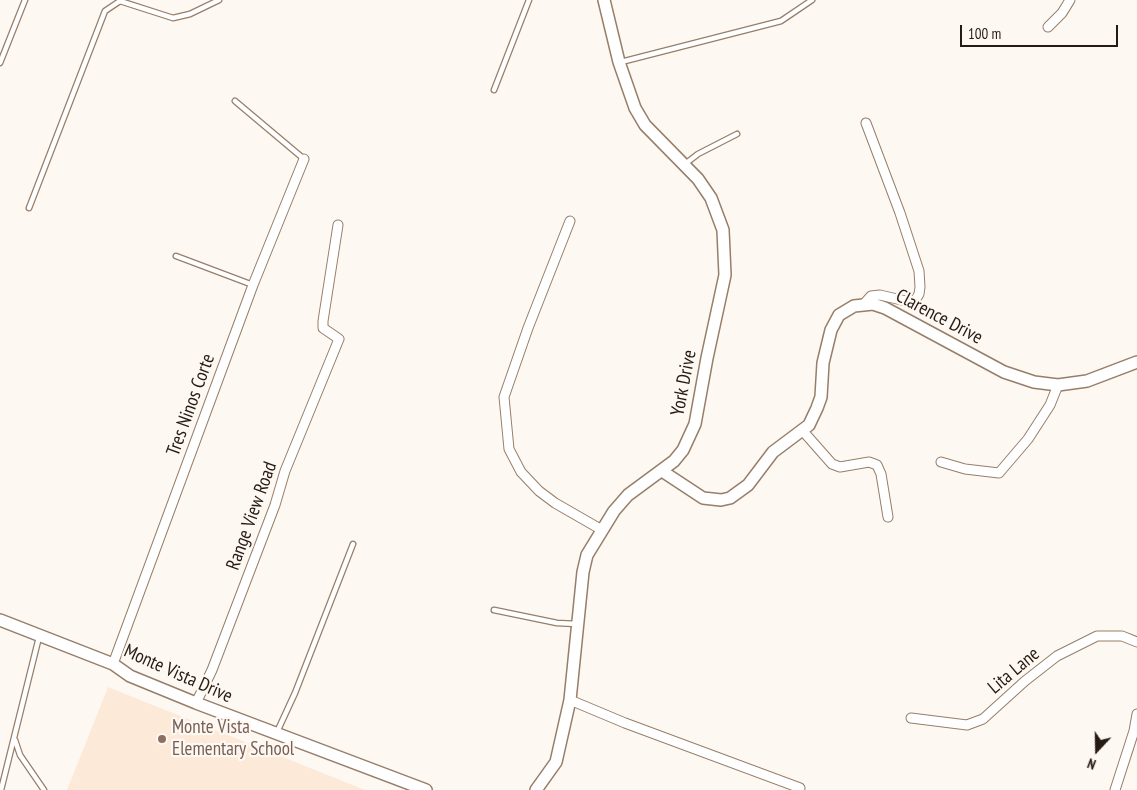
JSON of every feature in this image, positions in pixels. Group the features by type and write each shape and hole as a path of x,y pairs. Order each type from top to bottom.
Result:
{"street":[{"name":"York Drive","path":"536,790 556,762 570,700 582,572 587,555 614,511 628,496 674,461 683,450 695,424 725,275 723,230 711,198 698,179 645,125 635,108 619,62 604,0"},
{"path":"1048,27 1062,13 1070,0"},
{"path":"662,470 703,498 721,500 730,498 748,485 773,452 809,425 818,408 821,397 823,363 831,330 839,315 854,306 863,305 872,296 880,295 910,302 916,299 919,294 919,271 900,213 866,123"},
{"name":"Tres Ninos Corte","path":"112,664 253,285 304,158"},
{"path":"570,221 528,328 504,397 509,449 521,472 539,491 555,503 602,530"},
{"name":"Range View Road","path":"196,703 212,670 275,506 285,471 339,339 323,328 338,225"},
{"name":"Clarence Drive","path":"863,305 873,304 885,308 1004,372 1034,382 1058,385 1087,381 1137,362"},
{"path":"942,462 999,474 1028,439 1050,405 1058,385"},
{"path":"802,430 832,464 840,467 868,462 878,465 888,517"},
{"name":"Monte Vista Drive","path":"0,620 112,664 130,676 196,703 426,790"},
{"name":"Lita Lane","path":"911,718 967,725 983,719 1025,680 1057,656 1097,636 1122,636 1137,642"},
{"path":"570,700 800,788"},
{"path":"1116,790 1134,732 1137,714"}],"lane":[{"path":"0,63 25,0"},
{"path":"29,208 105,11 120,1 173,18 190,14 219,0"},
{"path":"494,90 529,0"},
{"path":"619,62 781,21 812,0"},
{"path":"235,101 304,158"},
{"path":"684,165 698,154 737,134"},
{"path":"176,256 253,285"},
{"path":"277,734 353,544"},
{"path":"494,610 557,623 578,624"},
{"path":"1,790 40,636"},
{"path":"14,736 20,755 44,790"}],"shaded area":[{"name":"Monte Vista Elementary School","path":"108,687 365,790 67,790"}],"place":[{"name":"Monte Vista Elementary School","path":"162,739"}]}
